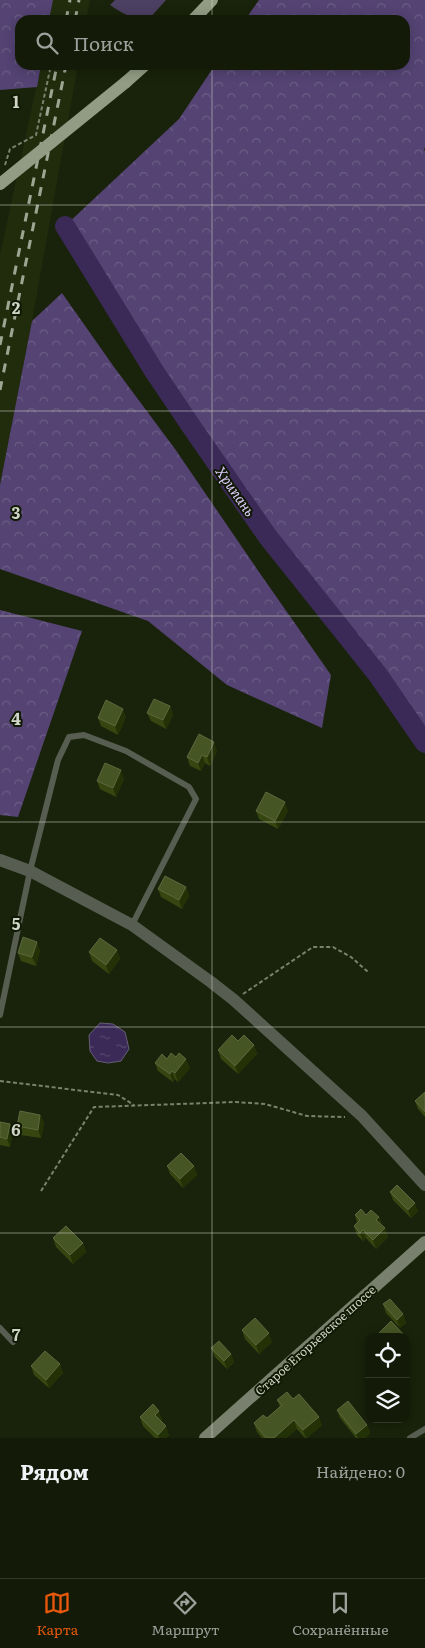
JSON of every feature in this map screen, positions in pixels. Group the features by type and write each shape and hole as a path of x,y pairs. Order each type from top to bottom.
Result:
{"main road":[{"path":"198,15 212,0"},
{"path":"0,184 139,70"},
{"name":"Старое Егорьевское шоссе","path":"205,1438 425,1242"}],"street":[{"path":"0,860 30,871 132,925 212,982 362,1116 425,1185"}],"lane":[{"path":"0,1015 30,871 58,760 69,737 84,735 126,751 190,787 196,799 132,925"},
{"path":"0,1328 13,1342"},
{"path":"410,1438 425,1429"}],"path":[{"path":"10,149 36,135 50,70"},
{"path":"234,1000 313,947 333,947 350,957 368,972"},
{"path":"0,1081 118,1095 136,1106"},
{"path":"42,1191 94,1107 236,1102 265,1104 307,1116 362,1116"}],"shaded area":[{"path":"53,0 90,0 87,15 50,15"},
{"path":"115,0 166,0 152,15 128,15 110,5"},
{"path":"40,70 77,70 32,321 0,485 0,255"}],"green space":[{"path":"0,0 53,0 50,15 15,15 15,70 40,70 37,87 0,90"},
{"path":"259,0 425,0 425,743 378,675 268,537 154,371 65,226 179,119 212,70 410,70 410,15 248,15"},
{"path":"62,293 175,449 331,675 322,728 227,685 148,621 0,569 0,485 32,321"},
{"path":"0,610 82,631 18,817 0,815"}],"water":[{"path":"100,1023 113,1024 125,1032 129,1049 121,1061 108,1063 97,1061 90,1051 89,1035"}],"building":[{"path":"154,699 170,706 163,720 147,713"},
{"path":"106,700 123,709 115,726 98,718"},
{"path":"199,734 214,742 207,757 202,755 198,763 187,757"},
{"path":"105,763 121,770 113,788 97,781"},
{"path":"266,792 285,802 275,821 256,811"},
{"path":"165,876 186,887 179,900 158,889"},
{"path":"23,937 37,942 32,957 18,953"},
{"path":"100,938 117,950 106,965 89,952"},
{"path":"232,1035 238,1041 244,1035 254,1045 235,1066 218,1050"},
{"path":"171,1053 176,1057 179,1053 186,1059 175,1073 172,1071 170,1074 155,1063 162,1054 167,1059"},
{"path":"425,1092 425,1112 415,1101"},
{"path":"20,1111 40,1115 38,1130 17,1126"},
{"path":"0,1122 10,1124 7,1139 0,1137"},
{"path":"181,1153 194,1166 180,1179 167,1166"},
{"path":"397,1185 415,1203 408,1210 390,1192"},
{"path":"361,1209 366,1215 371,1210 379,1217 376,1220 385,1228 373,1240 363,1230 360,1233 354,1226 360,1220 355,1215"},
{"path":"66,1226 83,1243 70,1255 53,1238"},
{"path":"390,1299 403,1314 397,1320 383,1304"},
{"path":"255,1318 269,1333 256,1345 242,1330"},
{"path":"391,1321 402,1333 379,1333"},
{"path":"219,1341 231,1354 224,1361 211,1348"},
{"path":"45,1351 60,1364 46,1380 31,1366"},
{"path":"287,1392 293,1399 299,1394 319,1417 303,1430 294,1420 274,1438 266,1438 254,1423 263,1415 267,1418 282,1405 277,1400"},
{"path":"348,1401 367,1425 356,1434 337,1410"},
{"path":"153,1404 159,1411 155,1415 166,1426 158,1435 140,1417"}],"waterway":[{"name":"Хрипань","path":"65,226 154,371 268,537 378,675 425,743"}],"railway":[{"path":"67,15 70,0"},
{"path":"76,15 79,0"},
{"path":"0,345 56,70"},
{"path":"0,390 65,70"}]}
